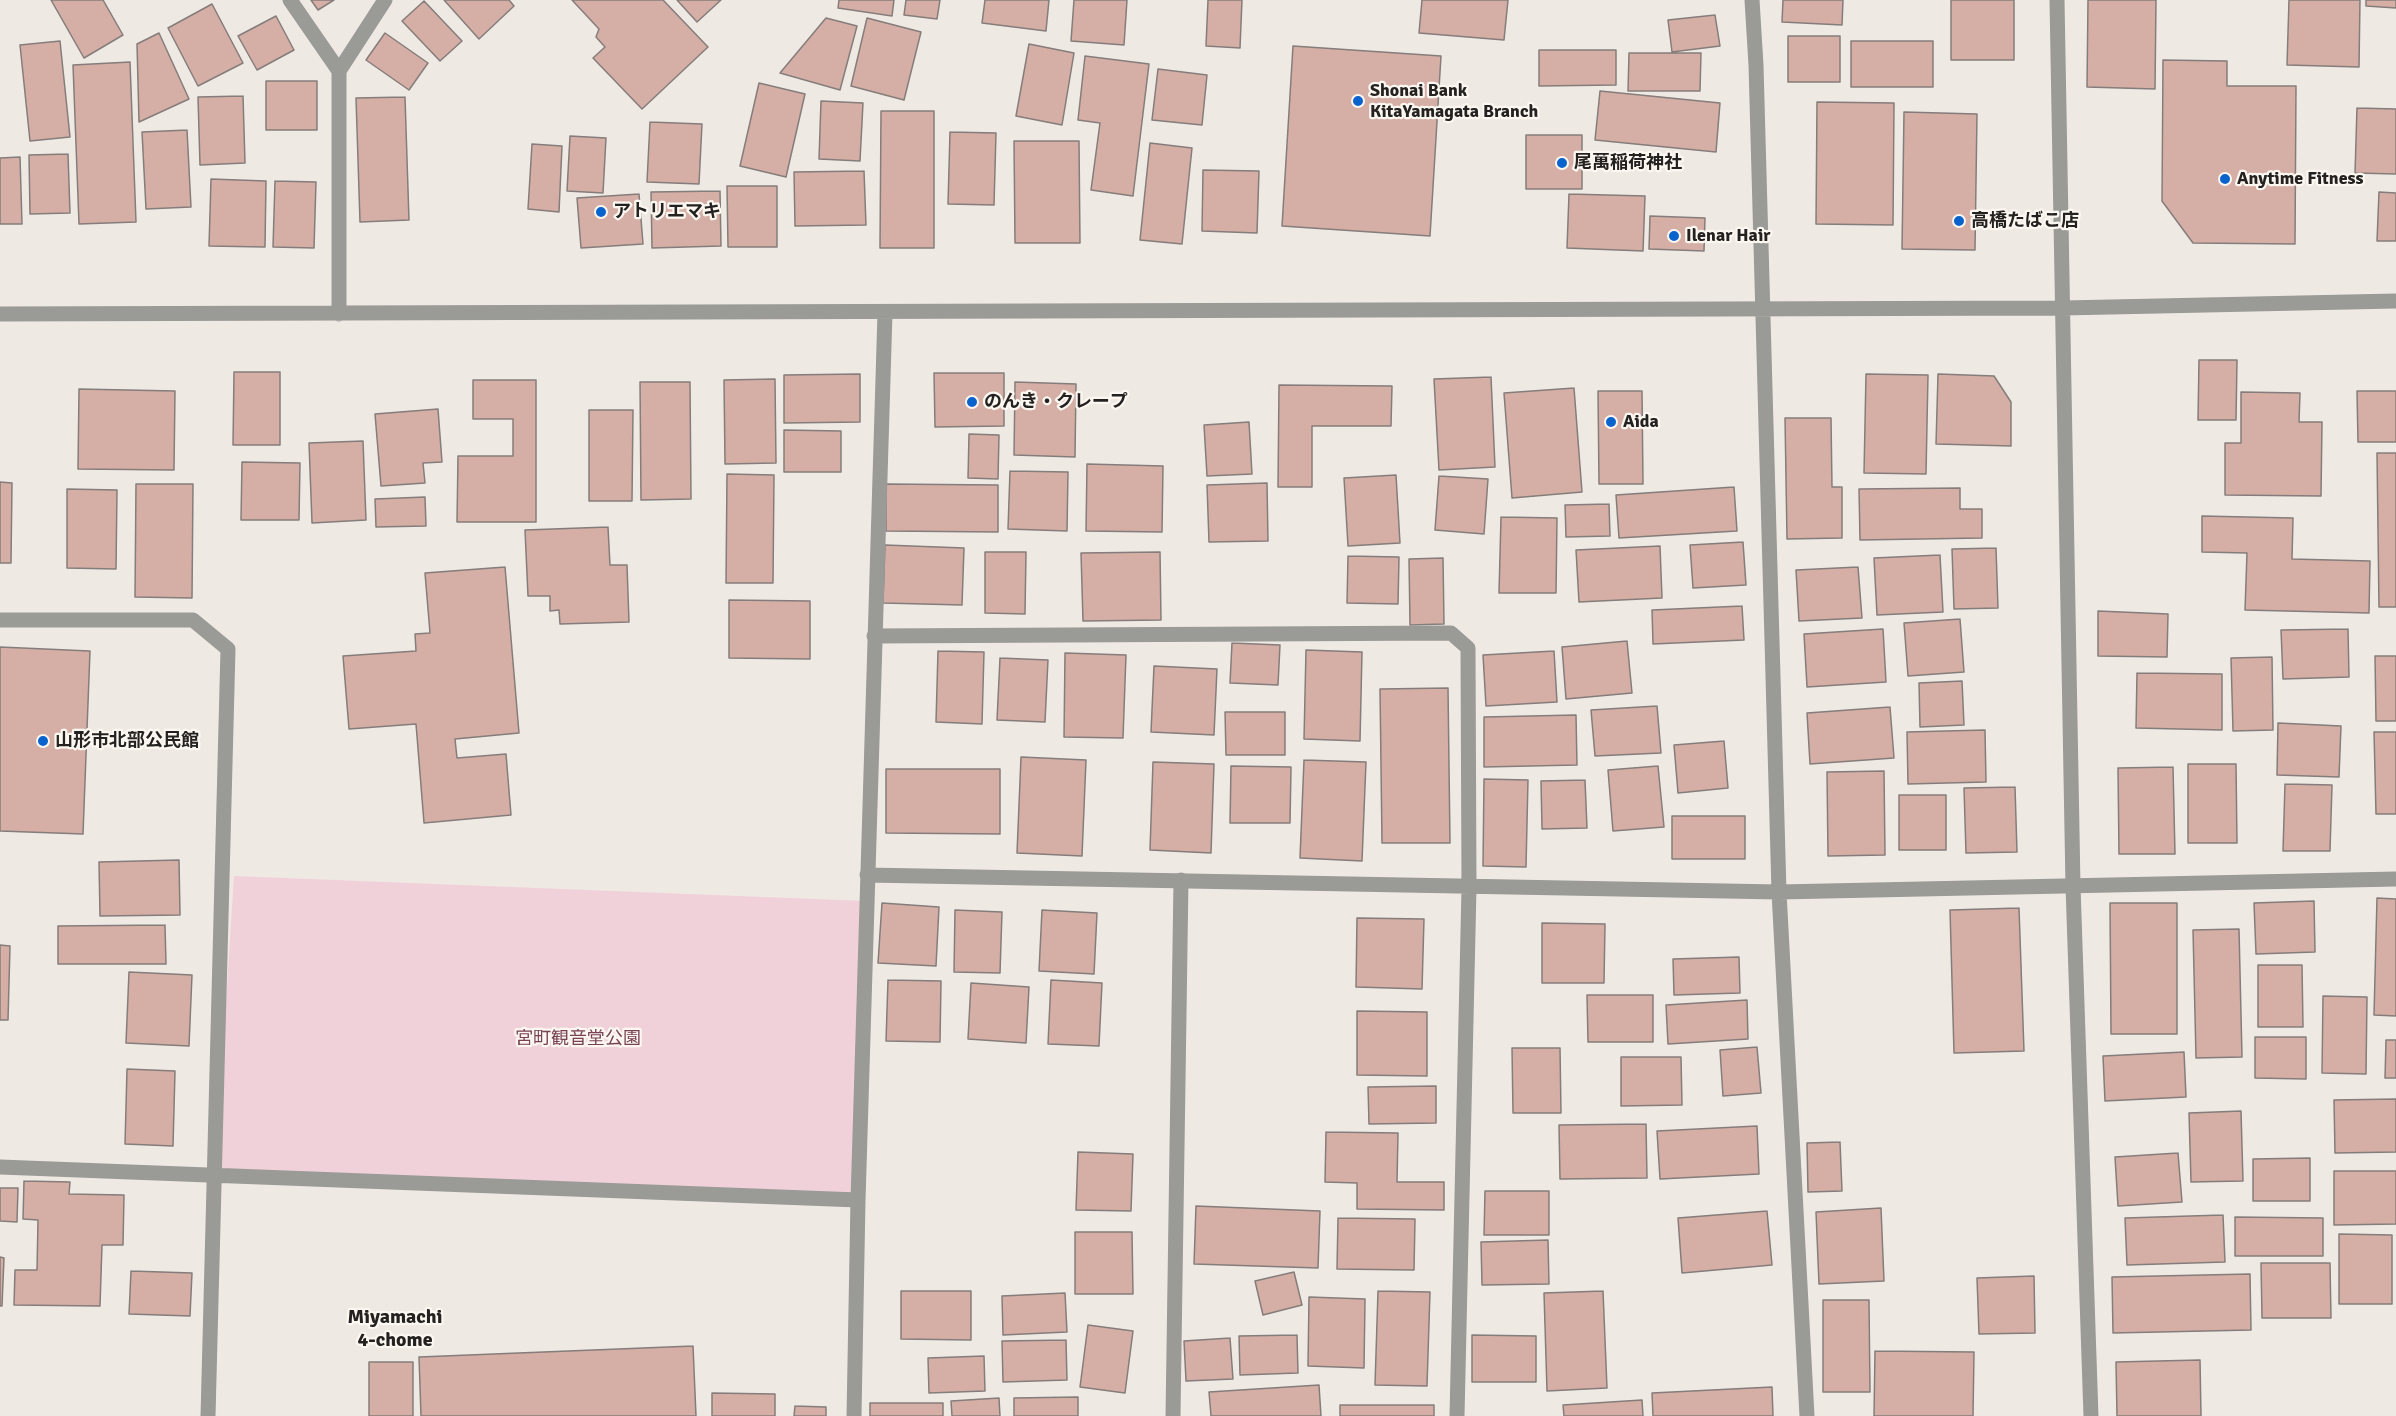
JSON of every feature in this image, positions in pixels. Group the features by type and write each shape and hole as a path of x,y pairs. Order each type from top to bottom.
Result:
{"street":[{"path":"290,0 339,71"},
{"path":"339,314 339,71 385,0"},
{"path":"1752,0 1756,65 1779,892 1806,1416"},
{"path":"2057,0 2073,886 2091,1416"},
{"path":"0,314 2063,308 2396,301"},
{"path":"854,1416 867,875 885,313"},
{"path":"0,620 193,620 228,649 208,1416"},
{"path":"874,636 1451,633 1468,648 1469,888 1457,1416"},
{"path":"867,875 1779,892 2396,879"},
{"path":"1173,1416 1180,880"},
{"path":"0,1167 858,1200"}],"green space":[{"name":"宮町観音堂公園","path":"234,876 866,901 858,1200 215,1175"}],"building":[{"path":"51,0 103,0 123,35 84,58"},
{"path":"311,0 334,0 318,10"},
{"path":"444,0 509,0 514,6 479,39"},
{"path":"572,0 663,0 708,47 642,109 593,58 605,47 596,37 599,29"},
{"path":"677,0 721,0 697,22"},
{"path":"839,0 894,0 892,16 838,8"},
{"path":"906,0 940,0 937,19 904,15"},
{"path":"985,0 1049,0 1046,31 982,23"},
{"path":"1074,0 1127,0 1124,45 1071,41"},
{"path":"1208,0 1242,0 1240,48 1206,46"},
{"path":"1422,0 1508,0 1504,40 1419,33"},
{"path":"1783,0 1843,0 1842,25 1782,22"},
{"path":"1951,0 2014,0 2014,60 1951,60"},
{"path":"2088,0 2156,0 2155,89 2087,87"},
{"path":"2289,0 2360,0 2359,67 2287,65"},
{"path":"2366,0 2396,0 2396,8 2366,6"},
{"path":"424,1 462,41 440,61 402,21"},
{"path":"212,4 243,63 198,86 168,28"},
{"path":"1715,15 1720,46 1672,52 1668,20"},
{"path":"276,16 294,50 257,70 238,36"},
{"path":"826,18 857,26 840,90 780,73"},
{"path":"867,18 921,32 904,100 851,86"},
{"path":"159,33 189,99 139,122 137,44"},
{"path":"385,33 428,63 409,90 366,60"},
{"path":"1788,36 1840,36 1840,82 1788,82"},
{"path":"60,41 70,137 30,141 20,45"},
{"path":"1851,41 1933,41 1933,87 1851,87"},
{"path":"1029,44 1074,53 1062,125 1016,116"},
{"path":"1293,46 1441,56 1430,236 1282,226"},
{"path":"1539,50 1616,50 1616,85 1539,86"},
{"path":"1629,53 1701,53 1700,91 1628,91"},
{"path":"1085,56 1149,64 1133,196 1091,190 1100,123 1078,120"},
{"path":"2163,60 2227,61 2227,86 2296,86 2295,244 2193,243 2162,201"},
{"path":"130,62 136,222 79,224 73,65"},
{"path":"1158,69 1207,75 1202,125 1152,120"},
{"path":"266,81 317,81 317,130 266,130"},
{"path":"759,83 805,94 786,177 740,166"},
{"path":"1600,91 1720,103 1716,152 1595,140"},
{"path":"243,96 245,163 200,165 198,97"},
{"path":"405,97 409,220 360,222 356,98"},
{"path":"821,101 863,103 860,161 819,159"},
{"path":"1817,102 1894,103 1893,225 1816,224"},
{"path":"2357,108 2396,109 2396,174 2355,173"},
{"path":"881,111 934,111 934,248 880,248"},
{"path":"1904,112 1977,114 1975,250 1902,249"},
{"path":"650,122 702,124 699,184 647,182"},
{"path":"187,130 191,207 146,209 142,132"},
{"path":"950,132 996,133 994,205 948,204"},
{"path":"1526,135 1582,135 1582,189 1526,189"},
{"path":"570,136 606,138 603,193 567,191"},
{"path":"1014,141 1079,141 1080,243 1015,243"},
{"path":"1150,143 1192,148 1182,244 1140,240"},
{"path":"532,144 562,146 559,212 528,209"},
{"path":"68,154 70,213 30,214 29,155"},
{"path":"20,157 22,224 0,224 0,158"},
{"path":"1203,170 1259,171 1257,233 1202,231"},
{"path":"864,171 866,225 795,226 794,172"},
{"path":"211,179 266,181 265,247 209,246"},
{"path":"275,181 316,182 314,248 273,247"},
{"path":"727,186 777,186 777,247 728,247"},
{"path":"720,191 721,246 652,248 651,192"},
{"path":"2379,192 2396,193 2396,241 2377,241"},
{"path":"639,194 643,244 581,248 577,198"},
{"path":"1569,194 1645,196 1643,251 1567,248"},
{"path":"1650,216 1705,218 1704,251 1649,249"},
{"path":"2199,360 2237,360 2236,420 2198,420"},
{"path":"234,372 280,372 280,445 233,445"},
{"path":"934,373 1004,373 1004,426 935,427"},
{"path":"860,374 860,422 784,423 784,375"},
{"path":"1866,374 1928,375 1926,474 1864,473"},
{"path":"1938,374 1994,376 2011,402 2011,446 1936,444"},
{"path":"1491,377 1495,467 1439,470 1434,379"},
{"path":"775,379 776,463 725,464 724,380"},
{"path":"473,380 536,380 536,522 457,522 458,456 513,456 513,419 473,419"},
{"path":"640,382 690,382 691,499 641,500"},
{"path":"1015,382 1076,384 1075,457 1014,455"},
{"path":"1279,385 1392,386 1391,426 1312,426 1312,487 1278,487"},
{"path":"1574,388 1582,492 1512,498 1504,393"},
{"path":"79,389 175,391 174,470 78,469"},
{"path":"1598,391 1642,391 1643,484 1599,484"},
{"path":"2357,391 2396,391 2396,442 2358,442"},
{"path":"2241,392 2300,393 2299,422 2322,422 2321,496 2225,495 2225,443 2241,443"},
{"path":"438,409 442,462 423,463 425,483 381,486 375,414"},
{"path":"589,410 633,410 632,501 589,501"},
{"path":"1785,418 1831,418 1832,487 1842,487 1842,538 1787,539"},
{"path":"1249,422 1252,474 1207,476 1204,425"},
{"path":"784,430 841,431 841,472 784,472"},
{"path":"969,434 999,435 998,479 968,478"},
{"path":"363,441 366,520 312,523 309,443"},
{"path":"2377,453 2396,453 2396,607 2379,607"},
{"path":"242,462 300,463 299,520 241,520"},
{"path":"1087,464 1163,466 1162,532 1086,531"},
{"path":"1010,471 1068,472 1067,531 1008,529"},
{"path":"727,474 774,475 773,583 726,583"},
{"path":"1396,475 1400,543 1348,546 1344,478"},
{"path":"1439,476 1488,479 1484,534 1435,530"},
{"path":"0,482 12,483 11,563 0,563"},
{"path":"1267,483 1268,541 1209,542 1207,485"},
{"path":"136,484 193,484 192,598 135,597"},
{"path":"886,484 998,485 998,532 886,531"},
{"path":"1734,487 1737,531 1619,538 1616,495"},
{"path":"1960,488 1960,509 1982,509 1982,538 1860,540 1859,489"},
{"path":"67,489 117,490 116,569 67,568"},
{"path":"425,497 426,526 376,527 375,499"},
{"path":"1609,504 1610,536 1566,537 1565,505"},
{"path":"2202,516 2293,518 2292,559 2370,561 2369,613 2245,610 2247,553 2202,552"},
{"path":"1501,517 1557,518 1556,593 1499,593"},
{"path":"608,527 610,565 627,565 629,622 560,624 559,610 550,611 550,596 528,596 525,530"},
{"path":"1743,542 1746,585 1693,588 1690,545"},
{"path":"885,545 964,548 962,605 883,603"},
{"path":"1660,546 1662,598 1579,602 1576,550"},
{"path":"1996,548 1998,608 1954,609 1952,549"},
{"path":"985,552 1026,552 1025,614 985,613"},
{"path":"1160,552 1161,620 1083,621 1081,553"},
{"path":"1940,555 1943,612 1877,615 1874,558"},
{"path":"1348,556 1399,557 1398,604 1347,603"},
{"path":"1443,558 1444,624 1410,625 1409,559"},
{"path":"505,567 519,733 455,739 457,758 506,754 511,815 424,823 416,724 349,729 343,656 416,651 415,634 430,633 425,573"},
{"path":"1858,567 1862,618 1799,621 1796,570"},
{"path":"729,600 810,601 810,659 729,658"},
{"path":"1742,606 1744,640 1653,644 1652,610"},
{"path":"2098,611 2168,614 2167,657 2098,656"},
{"path":"1960,619 1964,672 1908,676 1904,623"},
{"path":"1883,629 1886,682 1807,687 1804,634"},
{"path":"2348,629 2349,677 2283,679 2281,630"},
{"path":"1627,641 1632,693 1566,699 1562,647"},
{"path":"1232,643 1280,645 1278,685 1230,683"},
{"name":"山形市北部公民館","path":"0,647 90,651 83,834 0,831"},
{"path":"1306,650 1362,652 1360,741 1304,739"},
{"path":"938,651 984,652 982,724 936,722"},
{"path":"1554,651 1557,702 1486,706 1483,655"},
{"path":"1065,653 1126,655 1123,738 1064,737"},
{"path":"2375,656 2396,656 2396,721 2376,721"},
{"path":"2272,657 2273,730 2233,731 2231,658"},
{"path":"1000,658 1048,660 1045,722 997,720"},
{"path":"1154,666 1217,669 1214,735 1151,732"},
{"path":"2137,673 2222,674 2222,730 2136,728"},
{"path":"1962,681 1964,725 1920,727 1919,683"},
{"path":"1448,688 1450,843 1382,843 1380,689"},
{"path":"1657,706 1661,753 1595,756 1591,710"},
{"path":"1890,707 1894,758 1810,764 1807,713"},
{"path":"1225,712 1285,712 1285,755 1226,755"},
{"path":"1576,715 1577,765 1484,767 1484,717"},
{"path":"2278,723 2341,726 2339,777 2277,775"},
{"path":"1985,730 1986,782 1908,784 1907,732"},
{"path":"2374,732 2396,732 2396,814 2376,814"},
{"path":"1724,741 1728,788 1678,793 1674,745"},
{"path":"1021,757 1086,760 1082,856 1017,853"},
{"path":"1304,760 1366,762 1362,861 1300,858"},
{"path":"1153,762 1214,764 1211,853 1150,850"},
{"path":"2188,764 2236,764 2237,843 2188,843"},
{"path":"1231,766 1291,767 1290,823 1230,823"},
{"path":"1658,766 1664,827 1613,831 1608,770"},
{"path":"2173,767 2175,854 2119,854 2118,768"},
{"path":"886,769 1000,769 1000,834 886,833"},
{"path":"1884,771 1885,855 1828,856 1827,772"},
{"path":"1484,779 1528,780 1526,867 1483,866"},
{"path":"1585,780 1587,828 1542,829 1541,781"},
{"path":"2285,784 2332,785 2330,851 2283,851"},
{"path":"2015,787 2017,852 1966,853 1964,788"},
{"path":"1899,795 1946,795 1946,850 1899,850"},
{"path":"1672,816 1745,816 1745,859 1672,859"},
{"path":"179,860 180,915 100,916 99,862"},
{"path":"2377,898 2396,899 2396,1016 2374,1015"},
{"path":"2314,901 2315,952 2256,954 2254,903"},
{"path":"882,903 939,907 936,966 878,963"},
{"path":"2110,903 2177,903 2177,1034 2111,1034"},
{"path":"2019,908 2024,1051 1954,1053 1950,910"},
{"path":"955,910 1002,912 1000,973 954,972"},
{"path":"1042,910 1097,913 1094,974 1039,971"},
{"path":"1357,918 1424,919 1422,989 1356,987"},
{"path":"1542,923 1605,924 1604,983 1542,983"},
{"path":"165,925 166,964 58,964 58,926"},
{"path":"2239,929 2242,1057 2196,1058 2193,930"},
{"path":"0,945 10,946 8,1020 0,1020"},
{"path":"1739,957 1740,993 1674,995 1673,959"},
{"path":"2258,965 2302,965 2303,1027 2258,1027"},
{"path":"129,972 192,975 189,1046 126,1043"},
{"path":"888,980 941,981 940,1042 886,1041"},
{"path":"1051,980 1102,983 1099,1046 1048,1044"},
{"path":"971,983 1029,987 1026,1043 968,1039"},
{"path":"1587,995 1653,995 1653,1042 1588,1042"},
{"path":"2323,996 2367,997 2366,1074 2322,1073"},
{"path":"1747,1000 1748,1039 1668,1044 1666,1005"},
{"path":"1357,1011 1427,1012 1427,1076 1357,1075"},
{"path":"2255,1037 2306,1037 2306,1079 2255,1078"},
{"path":"2386,1040 2396,1040 2396,1078 2385,1078"},
{"path":"1757,1047 1761,1093 1723,1096 1720,1050"},
{"path":"1512,1048 1560,1048 1561,1113 1513,1113"},
{"path":"2184,1052 2186,1097 2105,1101 2103,1056"},
{"path":"1621,1057 1681,1057 1682,1105 1621,1106"},
{"path":"127,1069 175,1071 173,1146 125,1144"},
{"path":"1436,1086 1436,1123 1369,1124 1368,1087"},
{"path":"2396,1099 2396,1152 2335,1153 2334,1100"},
{"path":"2241,1111 2243,1181 2191,1182 2189,1113"},
{"path":"1646,1124 1647,1178 1560,1179 1559,1125"},
{"path":"1757,1126 1759,1174 1660,1179 1657,1131"},
{"path":"1326,1132 1398,1133 1397,1182 1444,1182 1444,1210 1357,1209 1357,1183 1325,1182"},
{"path":"1840,1142 1842,1191 1808,1192 1807,1143"},
{"path":"1078,1152 1133,1154 1131,1211 1076,1210"},
{"path":"2178,1153 2182,1202 2118,1206 2115,1157"},
{"path":"2310,1158 2310,1201 2253,1201 2253,1159"},
{"path":"2334,1171 2396,1171 2396,1224 2334,1225"},
{"path":"24,1181 70,1182 69,1194 124,1195 123,1245 102,1245 100,1306 14,1305 15,1270 37,1270 38,1220 23,1219"},
{"path":"0,1188 18,1188 17,1222 0,1221"},
{"path":"1485,1191 1549,1191 1549,1235 1484,1235"},
{"path":"1196,1206 1320,1211 1318,1268 1194,1264"},
{"path":"1881,1208 1884,1281 1819,1284 1816,1212"},
{"path":"1767,1211 1772,1265 1682,1273 1678,1218"},
{"path":"2223,1215 2225,1262 2127,1265 2125,1218"},
{"path":"2235,1217 2323,1218 2323,1256 2235,1256"},
{"path":"1338,1218 1415,1219 1414,1270 1337,1269"},
{"path":"1075,1232 1132,1232 1133,1294 1075,1294"},
{"path":"2339,1234 2392,1235 2392,1304 2339,1304"},
{"path":"1548,1240 1549,1284 1482,1285 1481,1242"},
{"path":"0,1257 4,1258 2,1306 0,1306"},
{"path":"2261,1263 2330,1263 2331,1318 2262,1318"},
{"path":"131,1271 192,1273 190,1316 129,1314"},
{"path":"1294,1272 1302,1305 1263,1315 1255,1281"},
{"path":"2250,1274 2251,1330 2113,1333 2112,1277"},
{"path":"2034,1276 2035,1333 1979,1334 1977,1278"},
{"path":"901,1291 971,1291 971,1340 901,1339"},
{"path":"1378,1291 1430,1292 1427,1386 1375,1385"},
{"path":"1603,1291 1607,1388 1547,1391 1544,1293"},
{"path":"1065,1293 1067,1332 1003,1335 1002,1296"},
{"path":"1309,1297 1365,1299 1364,1368 1308,1366"},
{"path":"1823,1300 1869,1300 1870,1392 1823,1392"},
{"path":"1088,1325 1133,1331 1125,1393 1080,1387"},
{"path":"1297,1335 1298,1373 1240,1375 1239,1336"},
{"path":"1472,1335 1536,1336 1536,1382 1472,1382"},
{"path":"1230,1338 1233,1379 1186,1381 1184,1341"},
{"path":"1066,1340 1067,1380 1003,1382 1002,1341"},
{"path":"693,1346 696,1416 421,1416 419,1357"},
{"path":"1875,1351 1974,1352 1973,1416 1874,1416"},
{"path":"984,1356 985,1391 929,1393 928,1358"},
{"path":"2200,1360 2201,1416 2117,1416 2116,1362"},
{"path":"369,1362 413,1362 413,1416 369,1416"},
{"path":"1319,1385 1321,1416 1211,1416 1209,1392"},
{"path":"1772,1387 1773,1416 1653,1416 1652,1393"},
{"path":"712,1393 775,1394 775,1416 712,1416"},
{"path":"1078,1397 1078,1416 1014,1416 1014,1398"},
{"path":"999,1398 1000,1416 952,1416 951,1401"},
{"path":"1642,1400 1643,1416 1564,1416 1563,1405"},
{"path":"870,1403 943,1403 943,1416 870,1416"},
{"path":"1340,1405 1434,1405 1434,1416 1340,1416"},
{"path":"795,1406 826,1407 826,1416 794,1416"}],"place":[{"name":"Shonai Bank KitaYamagata Branch","path":"1358,101"},
{"name":"尾萬稲荷神社","path":"1562,163"},
{"name":"Anytime Fitness","path":"2225,179"},
{"name":"アトリエマキ","path":"601,212"},
{"name":"高橋たばこ店","path":"1959,221"},
{"name":"Ilenar Hair","path":"1674,236"},
{"name":"のんき・クレープ","path":"972,402"},
{"name":"Aida","path":"1611,422"},
{"name":"山形市北部公民館","path":"43,741"}],"district":[{"name":"Miyamachi 4-chome","path":"395,1330"}]}
